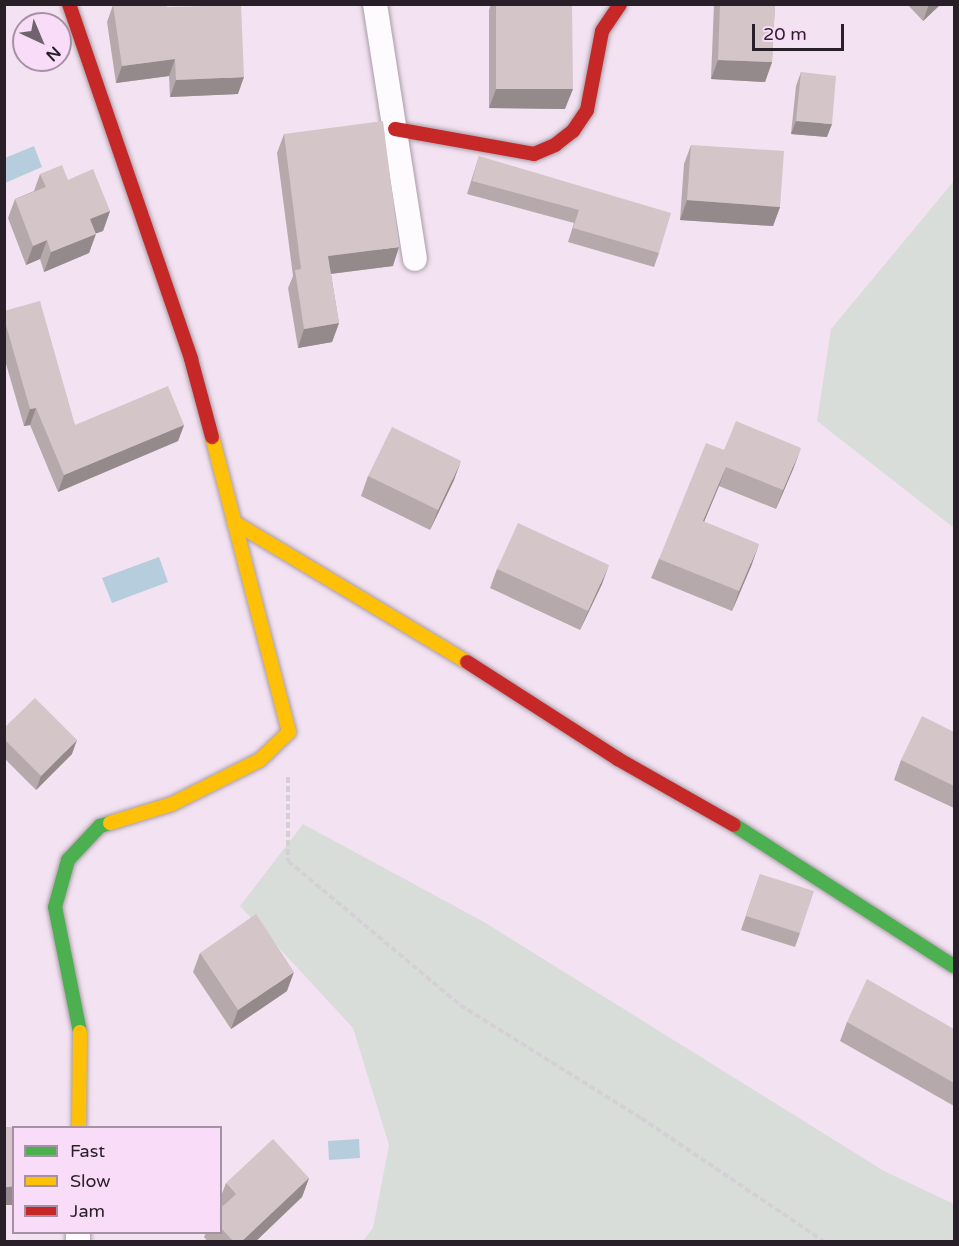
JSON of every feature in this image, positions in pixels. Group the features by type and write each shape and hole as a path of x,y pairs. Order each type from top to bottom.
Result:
{"street":[{"path":"69,4 191,359 289,732 260,760 172,804 100,826 68,860 55,907 80,1033 79,1126"},
{"path":"375,4 415,259"},
{"path":"395,129 534,154 555,145 573,131 587,110 602,31 620,4"},
{"path":"234,522 374,603 618,759 765,843 954,966"}],"path":[{"path":"289,732 288,861 460,1005 641,1118 825,1242"}],"shaded area":[{"path":"954,181 954,528 817,421 831,329"},
{"path":"303,824 484,922 884,1171 954,1204 954,1241 363,1241 373,1228 389,1145 353,1028 240,906"}],"water":[{"path":"34,146 42,167 5,183 5,158"},
{"path":"159,557 168,582 112,603 102,578"},
{"path":"359,1139 360,1158 329,1160 328,1141"}],"building":[{"path":"166,4 167,7 241,5 244,77 176,80 175,59 122,66 113,5"},
{"path":"496,4 572,4 573,89 496,89"},
{"path":"720,4 775,4 772,62 718,60"},
{"path":"801,72 836,76 832,124 796,121"},
{"path":"383,121 399,247 328,256 339,323 304,329 295,270 301,269 284,134"},
{"path":"691,145 784,151 780,207 687,200"},
{"path":"479,156 671,213 659,253 573,228 579,210 472,181"},
{"path":"62,165 68,180 93,169 110,211 90,219 96,234 51,252 47,240 33,246 15,199 46,187 40,174"},
{"path":"40,301 75,425 168,386 184,425 64,475 36,408 30,409 4,318 4,311"},
{"path":"736,421 801,448 783,490 726,467 703,521 759,544 739,591 659,559 706,443 724,450"},
{"path":"392,427 461,461 438,510 368,476"},
{"path":"518,523 609,565 588,611 497,569"},
{"path":"35,698 77,740 41,776 4,739 4,728"},
{"path":"922,716 954,732 954,786 901,760"},
{"path":"760,874 814,891 800,933 746,916"},
{"path":"256,914 294,972 238,1010 200,953"},
{"path":"867,979 954,1029 954,1083 847,1022"},
{"path":"4,1127 12,1127 12,1186 4,1187"},
{"path":"273,1139 309,1178 241,1242 234,1242 222,1229 222,1207 236,1194 226,1183"}],"traffic: fast":[{"path":"80,1032 55,907 68,860 100,826 110,823"},
{"path":"734,825 954,966"}],"traffic: slow":[{"path":"110,823 172,804 260,760 289,732 212,437"},
{"path":"234,522 467,662"},
{"path":"79,1126 80,1032"}],"traffic: jam":[{"path":"69,4 191,359 212,437"},
{"path":"395,129 534,154 555,145 573,131 587,110 602,31 620,4"},
{"path":"467,662 618,759 734,825"}]}
